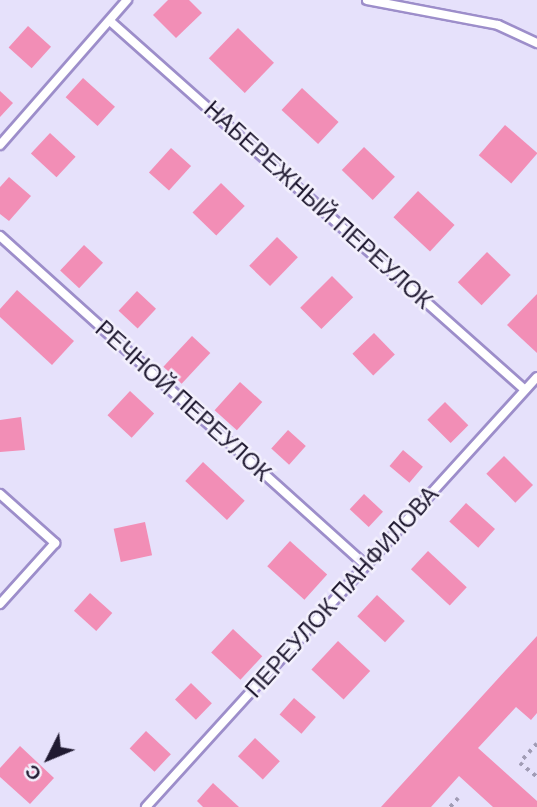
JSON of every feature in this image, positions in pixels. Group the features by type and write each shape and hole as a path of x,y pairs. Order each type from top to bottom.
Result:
{"lane":[{"path":"0,145 127,0"},
{"path":"367,0 498,25 537,43"},
{"name":"НАБЕРЕЖНЫЙ ПЕРЕУЛОК","path":"110,21 525,390"},
{"name":"РЕЧНОЙ ПЕРЕУЛОК","path":"0,236 366,565"},
{"name":"ПЕРЕУЛОК ПАНФИЛОВА","path":"146,807 537,377"},
{"path":"0,494 55,543 0,604"}],"path":[{"path":"537,744 520,762 537,777"},
{"path":"450,807 458,798"}],"building":[{"path":"168,0 189,0 202,13 176,38 153,15"},
{"path":"28,26 51,47 32,68 9,48"},
{"path":"238,28 274,63 245,93 209,58"},
{"path":"83,78 115,107 98,126 66,97"},
{"path":"302,88 339,122 318,144 282,110"},
{"path":"0,91 13,103 0,117"},
{"path":"505,125 537,153 511,183 479,155"},
{"path":"50,133 76,157 57,177 31,153"},
{"path":"364,147 395,177 373,200 342,170"},
{"path":"171,148 191,166 169,191 149,173"},
{"path":"9,177 31,196 9,221 0,214 0,187"},
{"path":"221,183 245,206 216,235 193,212"},
{"path":"418,191 455,225 430,251 393,217"},
{"path":"277,237 298,257 270,286 249,266"},
{"path":"84,245 103,263 79,288 60,271"},
{"path":"487,252 511,275 482,305 458,282"},
{"path":"332,276 353,297 321,329 300,308"},
{"path":"17,290 74,341 52,365 0,317 0,309"},
{"path":"137,291 156,309 138,328 119,311"},
{"path":"537,294 537,353 507,325"},
{"path":"374,333 395,355 373,375 352,354"},
{"path":"192,336 210,353 182,384 163,367"},
{"path":"240,382 262,402 237,430 215,410"},
{"path":"130,391 154,414 132,438 107,415"},
{"path":"445,402 468,425 451,443 427,420"},
{"path":"21,417 25,450 0,452 0,420"},
{"path":"288,430 306,446 289,465 271,449"},
{"path":"403,450 423,467 409,483 390,466"},
{"path":"504,456 533,485 515,503 486,474"},
{"path":"203,462 245,501 227,520 185,481"},
{"path":"364,494 383,512 369,527 350,509"},
{"path":"466,503 495,529 478,548 449,522"},
{"path":"145,522 152,555 121,562 114,529"},
{"path":"290,541 327,574 304,600 267,566"},
{"path":"428,551 467,587 450,605 411,569"},
{"path":"90,593 112,613 96,631 74,611"},
{"path":"377,595 405,621 385,642 357,616"},
{"path":"233,629 262,656 240,680 211,652"},
{"path":"537,636 537,713 531,720 516,707 478,748 537,801 537,807 493,807 459,776 431,807 381,807"},
{"path":"338,641 370,671 344,700 311,670"},
{"path":"191,683 212,703 196,720 175,700"},
{"path":"294,698 316,717 301,734 280,715"},
{"path":"146,731 171,754 154,772 130,749"},
{"path":"255,738 280,761 263,779 238,756"},
{"path":"20,746 54,778 30,804 0,777 0,768"},
{"path":"213,783 239,807 203,807 197,801"}]}
